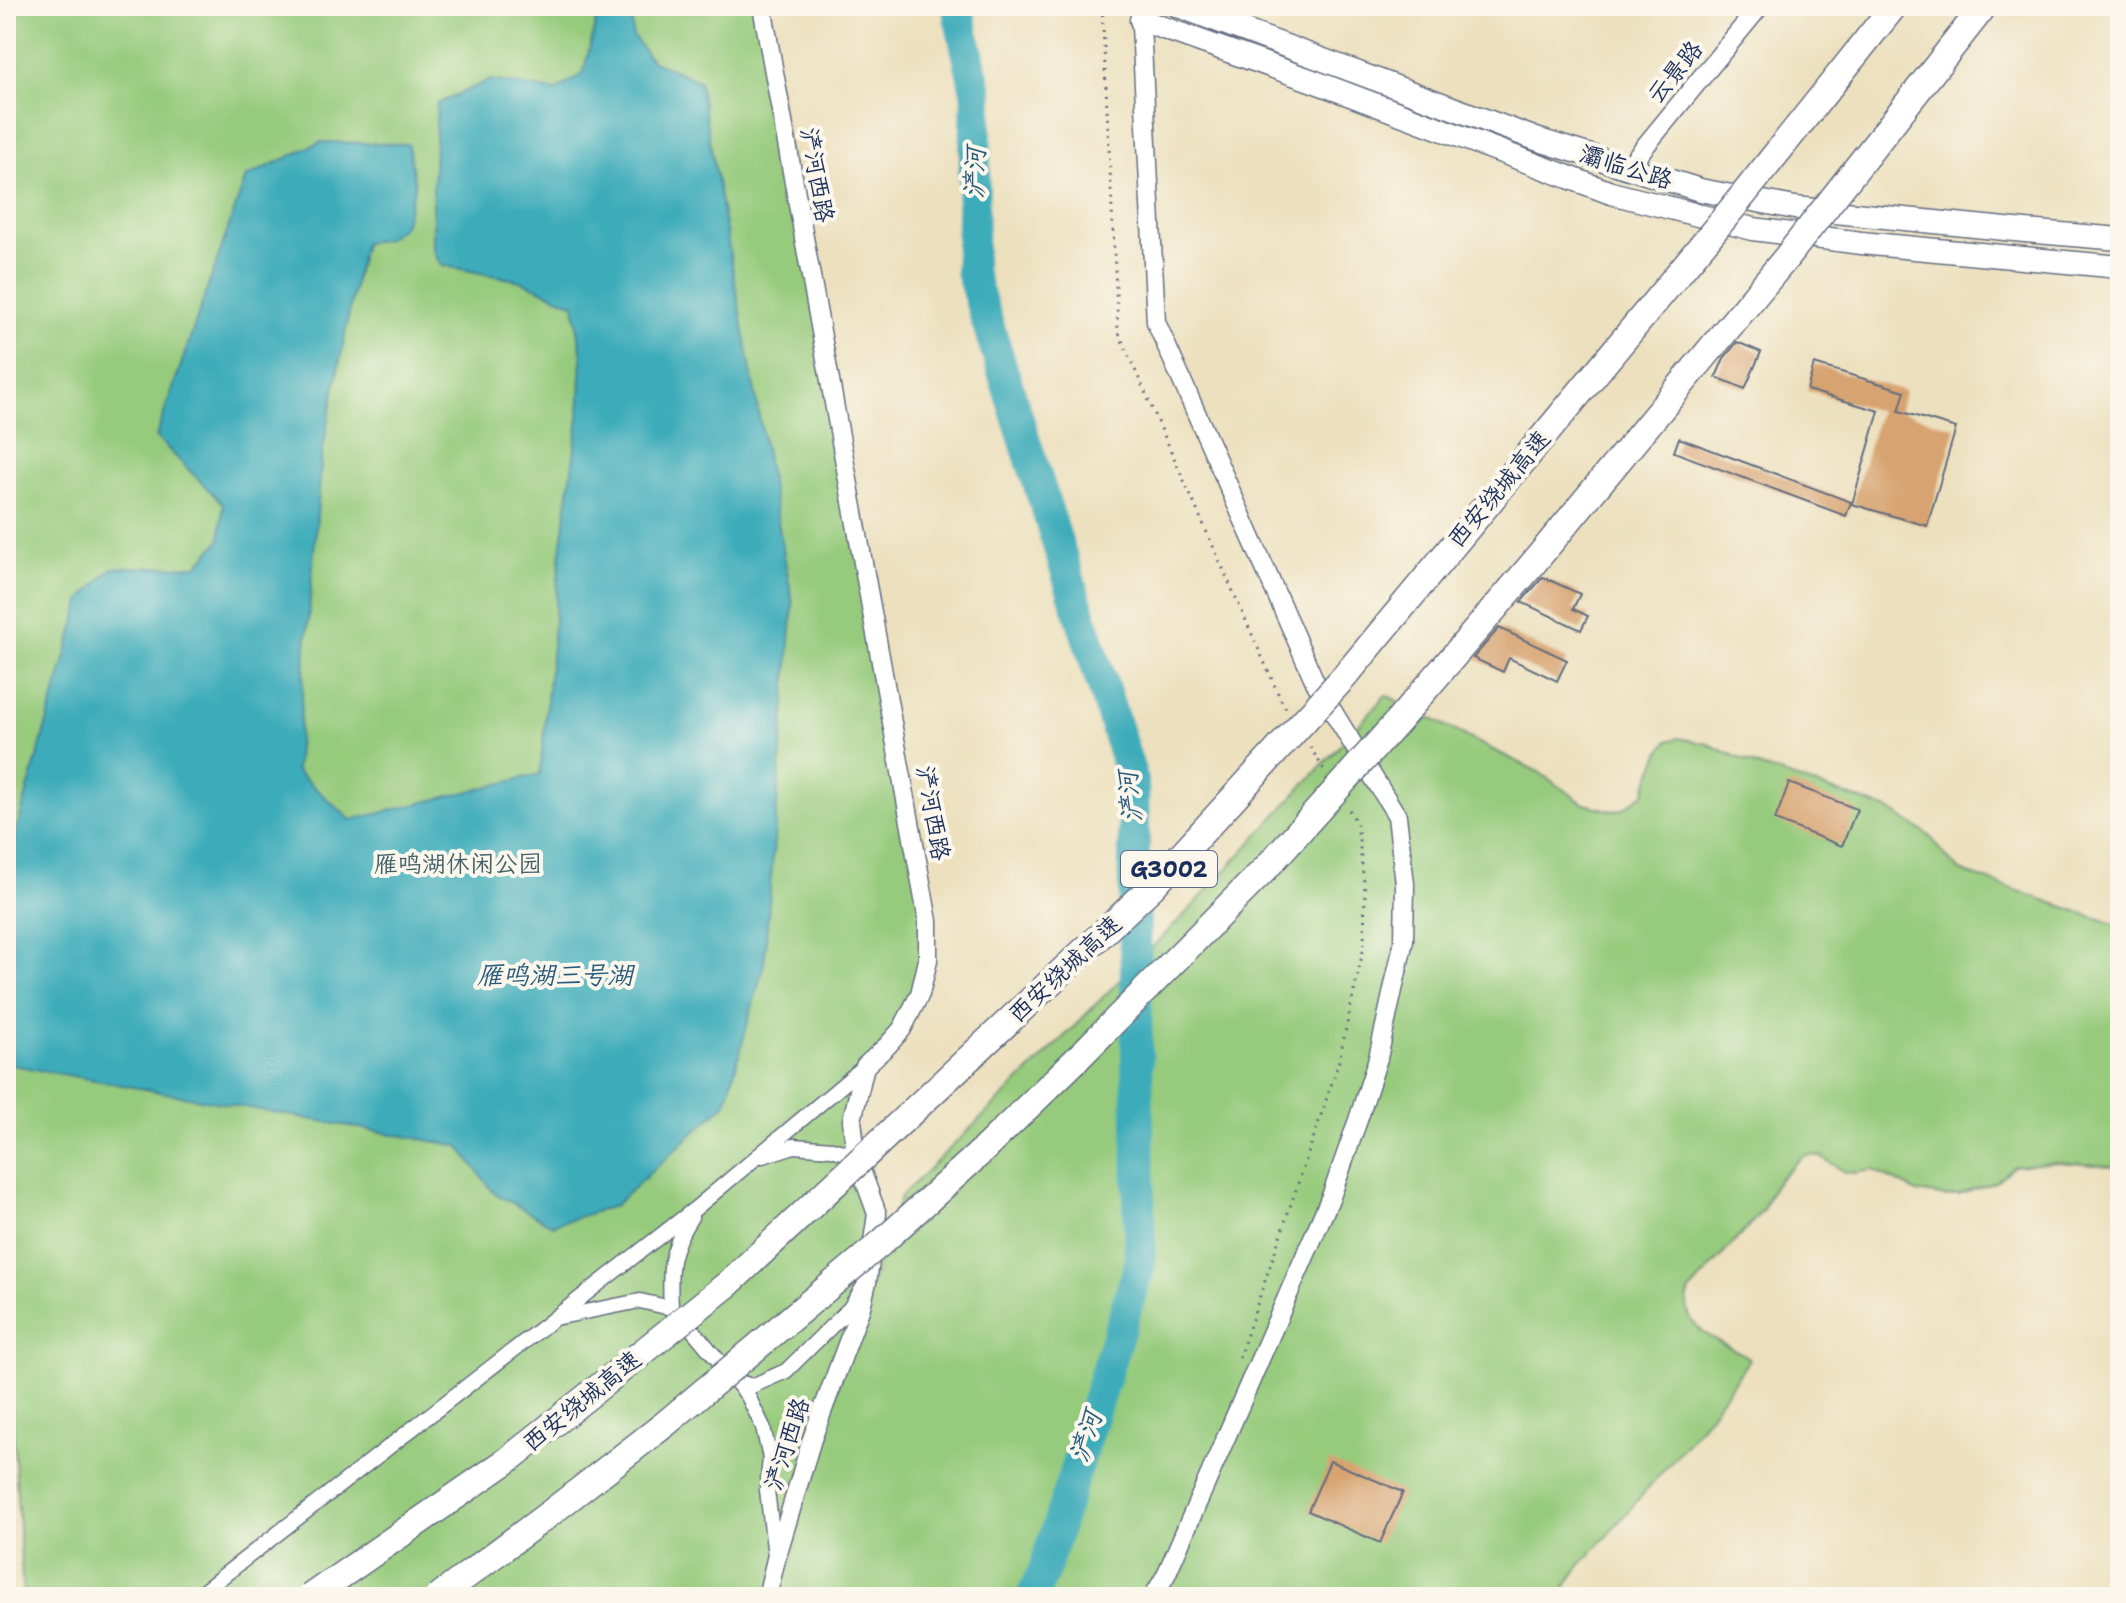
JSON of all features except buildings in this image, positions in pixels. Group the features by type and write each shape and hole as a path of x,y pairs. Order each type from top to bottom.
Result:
{"highway":[{"name":"西安绕城高速","path":"310,1597 508,1460 729,1283 1152,887 1345,676 1736,204 1894,6"},
{"name":"G3002","path":"438,1597 665,1424 881,1243 1077,1059 1266,868 1531,566 1786,258 1984,6"}],"main road":[{"name":"灞临公路","path":"1178,6 1536,139 1700,190 1795,208 2120,239"},
{"name":"灞临公路","path":"1140,13 1611,193 1653,204 1753,229 1861,243 2120,267"}],"street":[{"name":"浐河西路","path":"762,6 928,921 928,960 920,994 902,1029 865,1066 852,1120 856,1156 877,1214 867,1282 861,1307 812,1439 767,1597"},
{"name":"云景路","path":"1628,167 1760,6"},
{"path":"1140,13 1156,322 1316,684 1397,816 1405,884 1404,940 1378,1058 1332,1194 1166,1575 1153,1597"},
{"path":"196,1597 696,1208 865,1066"},
{"path":"756,1158 794,1146 832,1149 856,1156"},
{"path":"671,1308 669,1268 678,1237 696,1208"},
{"path":"735,1381 752,1386 786,1371 850,1308 867,1282"},
{"path":"555,1318 640,1301 671,1308 692,1329 748,1396 763,1427 770,1458 767,1490 776,1559"},
{"path":"1160,1597 1166,1575"}],"path":[{"path":"1281,700 1288,712"},
{"path":"1304,737 1327,774"},
{"path":"1236,1366 1338,1065 1364,946 1365,891 1357,823 1342,798"}],"green space":[{"name":"雁鸣湖休闲公园","path":"6,6 762,6 928,921 920,994 865,1066 852,1120 877,1214 790,1542 861,1312 901,1196 1193,906 1386,695 1539,772 1584,804 1614,811 1623,809 1644,793 1660,752 1668,741 1678,738 1708,744 1755,765 1888,809 1930,836 1960,871 2120,926 2120,1167 2057,1162 2014,1166 1995,1182 1946,1197 1917,1192 1873,1170 1845,1172 1820,1156 1802,1157 1779,1179 1763,1210 1690,1291 1687,1304 1694,1324 1749,1360 1686,1444 1579,1567 1561,1597 23,1597 12,1408 6,1382"}],"water":[{"name":"雁鸣湖三号湖","path":"600,6 631,6 633,36 651,60 699,81 793,605 764,964 726,1103 614,1206 552,1225 494,1193 459,1146 6,1064 6,867 82,599 112,568 197,566 220,540 223,504 156,437 246,177 320,142 408,144 415,186 404,226 386,239 364,243 357,272 322,453 296,771 351,820 540,774 560,558 579,418 582,356 574,304 521,281 441,265 433,250 437,104 490,80 555,91 583,74"}],"waterway":[{"name":"浐河","path":"957,6 977,95 971,271 1133,781 1140,1264 1043,1573 1032,1597"}]}
